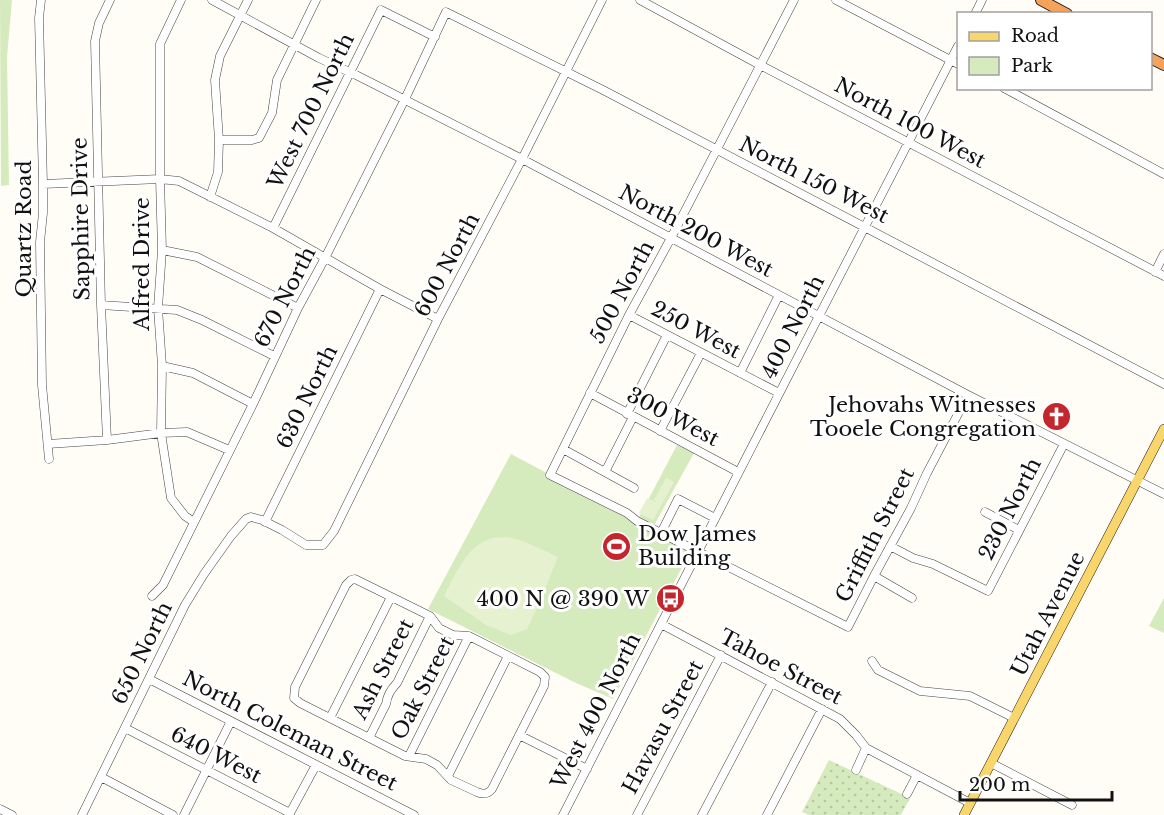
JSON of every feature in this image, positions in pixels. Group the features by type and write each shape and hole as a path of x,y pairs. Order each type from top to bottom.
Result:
{"highway":[{"path":"1041,0 1063,12"}],"main road":[{"name":"Utah Avenue","path":"964,815 1164,429"}],"street":[{"name":"Quartz Road","path":"41,0 39,18 43,184 40,242 42,379 49,459"},
{"name":"Sapphire Drive","path":"107,440 101,305 95,41 99,23 110,0"},
{"name":"Alfred Drive","path":"181,0 160,44 162,250 158,308 162,366 161,433 171,498 185,516 194,522"},
{"name":"North 200 West","path":"212,0 319,58 522,159 968,395 1164,494"},
{"path":"210,197 218,172 219,140 215,80 220,56 248,0"},
{"path":"219,140 259,138 272,113 277,81 316,0"},
{"name":"600 North","path":"265,522 306,545 323,546 334,531 438,319 602,0"},
{"name":"North 100 West","path":"640,0 1164,276"},
{"name":"500 North","path":"661,532 550,475 629,315 794,0"},
{"path":"836,0 955,62"},
{"name":"West 700 North","path":"273,228 381,10 435,37"},
{"name":"North 150 West","path":"446,12 716,149 1164,384"},
{"name":"670 North","path":"152,596 163,585 253,404 274,356 326,258 446,12"},
{"name":"400 North","path":"662,624 819,315 909,143 955,62"},
{"path":"1008,90 1164,174"},
{"path":"43,184 160,179 179,181 273,228 438,319"},
{"path":"162,250 197,257 298,308"},
{"path":"1155,272 1164,254"},
{"name":"630 North","path":"265,522 380,289"},
{"path":"740,373 779,295"},
{"path":"101,305 177,310 274,356"},
{"name":"250 West","path":"629,315 779,393"},
{"path":"605,472 667,335"},
{"path":"660,431 701,353"},
{"path":"162,366 193,373 253,404"},
{"name":"300 West","path":"590,393 738,472"},
{"name":"Griffith Street","path":"699,552 848,627 968,395"},
{"path":"48,444 187,432 229,450"},
{"name":"230 North","path":"890,546 988,591 1064,444"},
{"path":"564,449 634,488"},
{"path":"699,552 661,532 678,499 716,518"},
{"path":"985,512 1019,530"},
{"name":"650 North","path":"82,815 193,591 237,528 246,519 251,517 265,522"},
{"path":"874,576 912,598"},
{"path":"351,580 359,581 391,597 430,616 439,628 453,635 469,636 540,672 545,677 544,686 489,793 477,792 451,780 437,765 426,759 405,756 294,698 295,687 346,585 351,580"},
{"path":"330,718 391,597"},
{"name":"Ash Street","path":"369,738 430,616"},
{"name":"Tahoe Street","path":"662,624 840,719 866,748 970,803"},
{"name":"West 400 North","path":"563,815 662,624"},
{"name":"Oak Street","path":"409,756 469,636"},
{"name":"Havasu Street","path":"638,815 721,655"},
{"path":"448,776 508,656"},
{"path":"873,661 878,670 920,691 970,696 1014,718"},
{"name":"North Coleman Street","path":"149,679 414,815"},
{"path":"702,815 772,682"},
{"path":"767,815 822,709"},
{"path":"184,815 231,721"},
{"name":"640 West","path":"125,728 289,814"},
{"path":"519,735 587,769"},
{"path":"856,770 866,748"},
{"path":"991,763 1072,805"},
{"path":"289,814 316,765"},
{"path":"907,794 917,775"},
{"path":"101,777 173,815"},
{"path":"0,809 12,815"}],"green space":[{"path":"0,0 12,0 7,57 9,185 1,186"},
{"path":"677,445 694,453 652,529 691,550 613,699 428,609 511,454 637,521"},
{"path":"666,478 674,482 653,520 639,513 647,498 658,503 654,500"},
{"name":"Dow James Building","path":"609,532 625,537 624,539 633,544 624,561 600,549"},
{"path":"508,537 523,541 558,557 527,629 511,635 486,625 444,596 463,561 476,547 493,538"},
{"path":"1164,598 1164,633 1149,626"},
{"path":"829,760 910,798 901,815 809,815 802,812"}],"place":[{"name":"Jehovahs Witnesses Tooele Congregation","path":"1057,417"},
{"name":"Dow James Building","path":"617,546"},
{"name":"400 N @ 390 W","path":"670,599"}]}
